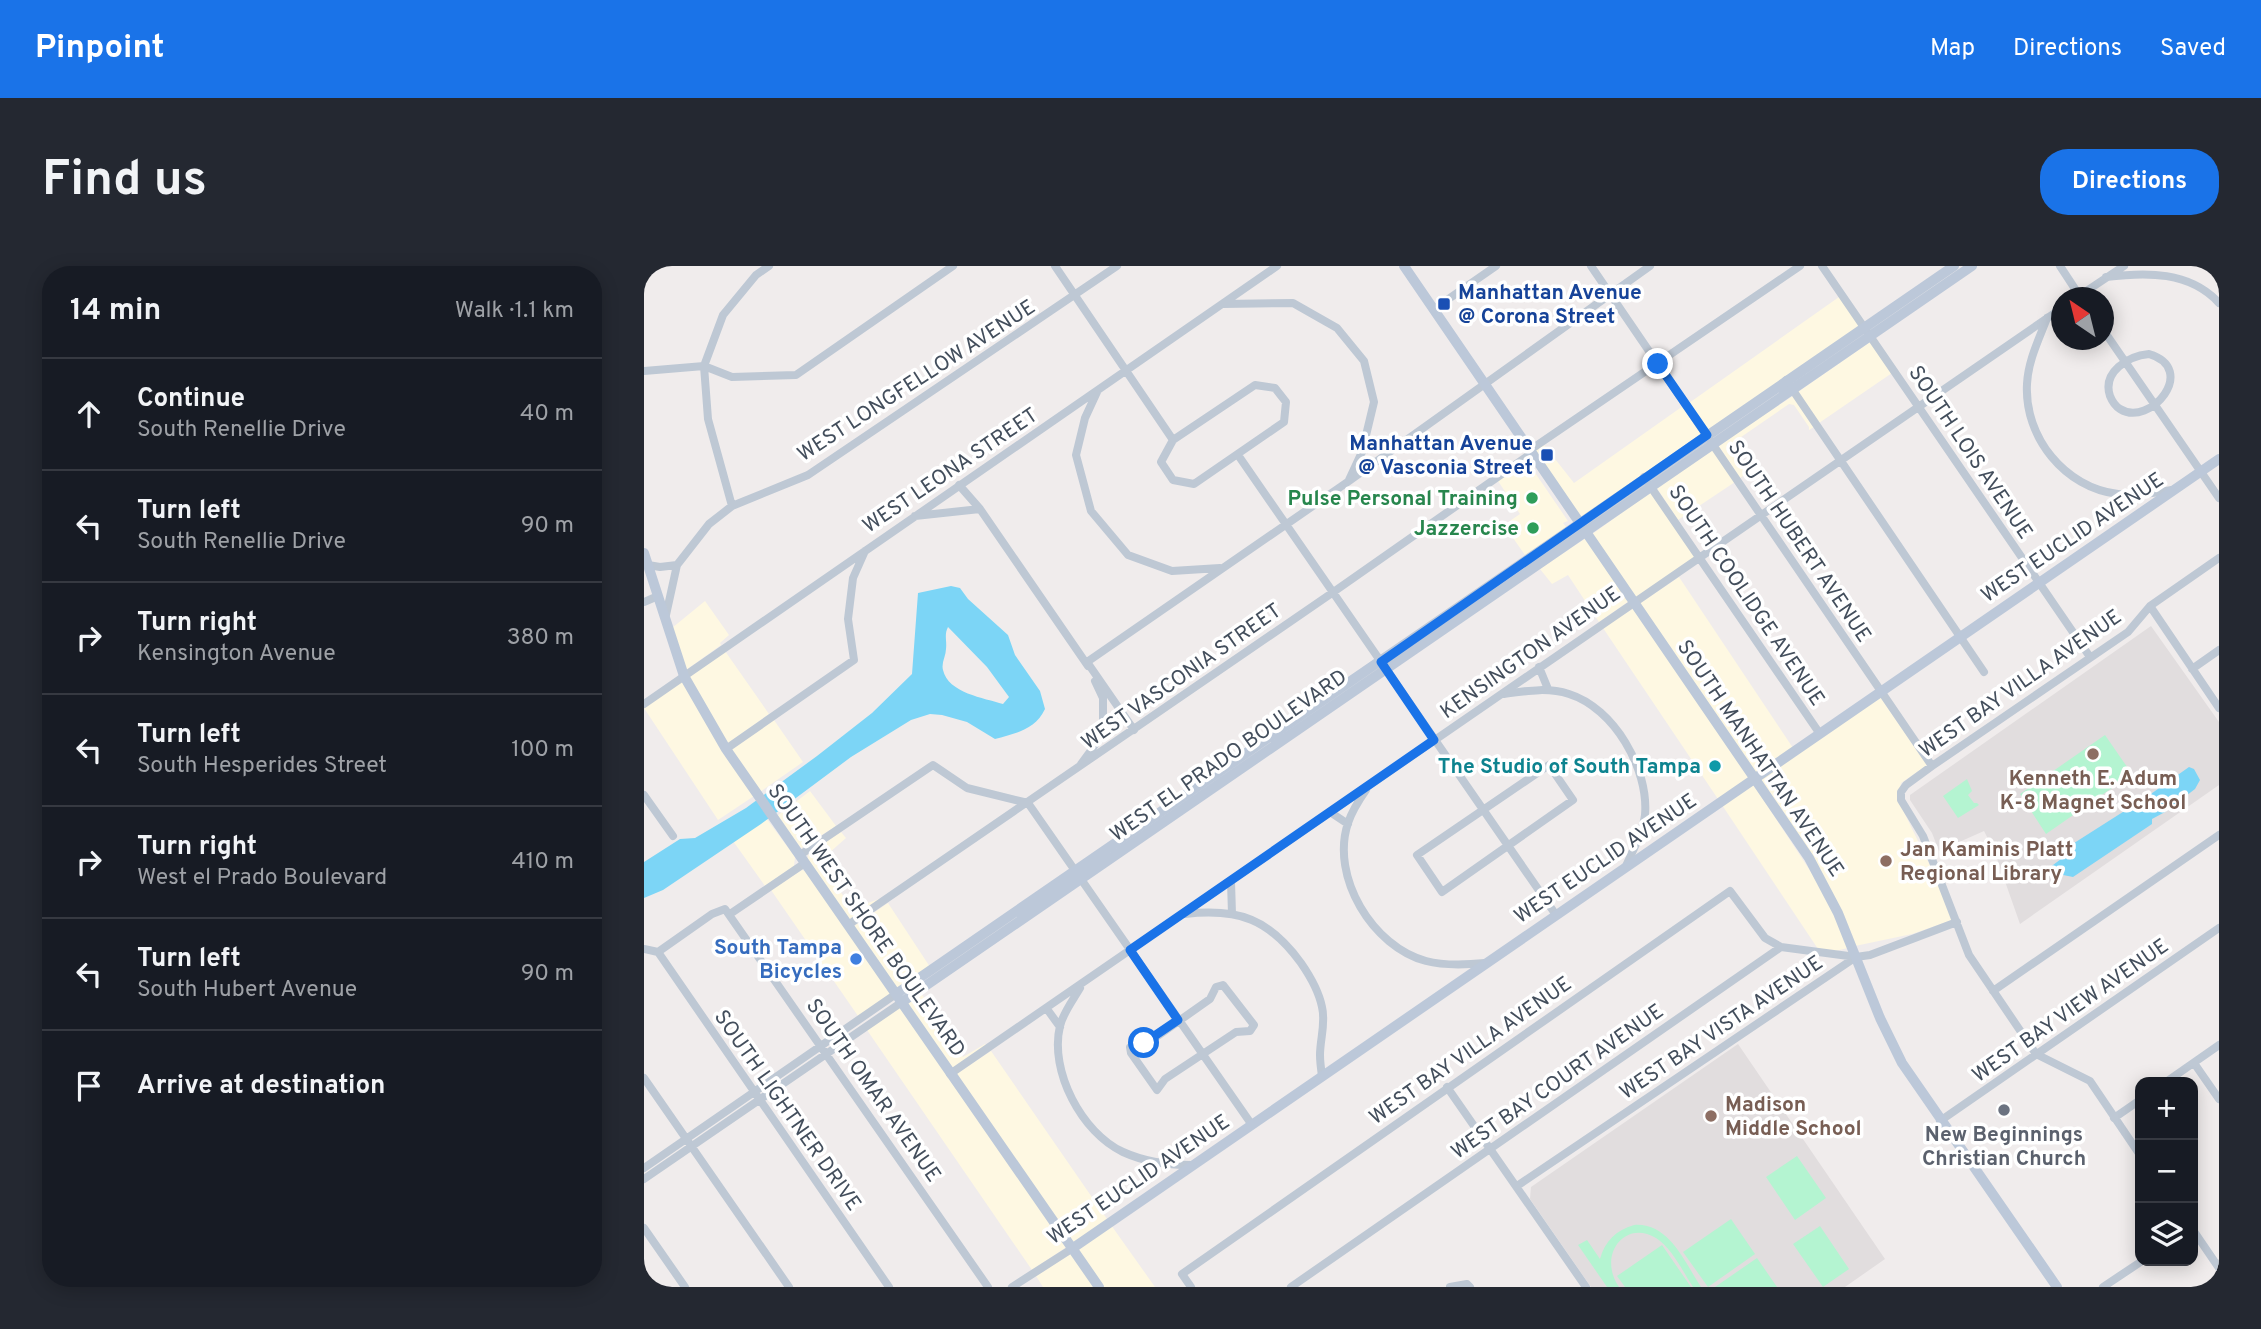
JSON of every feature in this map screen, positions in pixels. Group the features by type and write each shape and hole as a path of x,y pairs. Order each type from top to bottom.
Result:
{"street":[{"path":"644,275 649,266"},
{"path":"732,506 708,419 704,366 723,315 756,275 769,266"},
{"path":"644,371 704,366 732,377 796,375 953,266"},
{"path":"1055,266 1173,440"},
{"name":"WEST LONGFELLOW AVENUE","path":"666,620 677,565 709,524 732,506 808,475 1118,266"},
{"name":"WEST LEONA STREET","path":"644,704 912,516 1277,266"},
{"name":"SOUTH MANHATTAN AVENUE","path":"1404,266 1809,858 1838,914 1880,1018 1902,1063 2057,1287"},
{"path":"1434,309 1496,266"},
{"name":"SOUTH HUBERT AVENUE","path":"1591,266 1932,766"},
{"path":"1087,662 1349,481 1650,266"},
{"name":"WEST VASCONIA STREET","path":"848,926 1800,266"},
{"name":"SOUTH LOIS AVENUE","path":"1822,266 2090,657"},
{"name":"WEST EL PRADO BOULEVARD","path":"1550,551 1579,523 1644,477 1794,391 1868,332 1950,273 1972,266"},
{"path":"2060,266 2073,287"},
{"path":"2092,287 2124,266"},
{"path":"2106,277 2155,273 2170,276 2188,282 2213,296 2219,303"},
{"path":"1223,304 1293,303 1337,328 1363,361 1374,402 1362,452 1349,481"},
{"name":"KENSINGTON AVENUE","path":"950,1074 2051,315"},
{"path":"2047,318 2033,354 2026,383 2028,412 2044,448 2062,468 2080,481 2099,489 2118,494 2175,490"},
{"name":"WEST EL PRADO BOULEVARD","path":"644,1179 689,1143 1468,607 1550,551 1586,534 1652,487 1786,380 1868,332"},
{"path":"2114,346 2219,498"},
{"path":"2149,354 2157,357 2168,369 2171,377 2170,385 2162,398 2138,413 2119,409 2109,394 2108,384 2116,369 2124,362 2149,354"},
{"path":"1786,380 1984,672"},
{"path":"1255,385 1275,388 1286,402 1284,422 1194,484 1172,480 1161,462 1173,440 1255,385"},
{"path":"1098,389 1084,418 1076,456 1091,510 1128,555 1172,571 1222,568"},
{"path":"1238,455 1556,915"},
{"name":"WEST EUCLID AVENUE","path":"1012,1287 1073,1248 2219,460"},
{"name":"SOUTH COOLIDGE AVENUE","path":"1644,477 1820,734"},
{"path":"959,485 980,509 1134,730"},
{"path":"1611,500 1619,510"},
{"path":"912,516 980,509"},
{"path":"726,749 854,660 848,618 853,578 866,548"},
{"name":"SOUTH WEST SHORE BOULEVARD","path":"644,554 684,676 726,749 1099,1287"},
{"name":"WEST BAY VILLA AVENUE","path":"1957,922 1923,836 1903,806 1901,792 1906,785 2128,632 2150,606 2219,558"},
{"path":"648,565 677,565"},
{"path":"644,602 658,596"},
{"path":"2150,606 2219,708"},
{"path":"2192,669 2219,650"},
{"path":"1077,769 1103,734 1103,698 1087,662"},
{"path":"1539,667 1548,690"},
{"path":"1501,694 1548,690 1570,694 1600,712 1613,726 1638,766 1643,788 1645,817 1626,866"},
{"path":"644,949 658,952 712,914 725,909 730,914 933,765 967,788 1028,803 1252,1125"},
{"path":"1549,765 1573,800 1442,892 1417,855 1483,810 1549,765"},
{"path":"1367,787 1348,824 1345,846 1349,884 1359,903 1389,941 1404,953 1426,961 1457,965 1485,963"},
{"path":"644,795 673,836"},
{"path":"1330,812 1348,824"},
{"path":"1993,991 2219,835"},
{"path":"1231,881 1232,914"},
{"name":"WEST BAY VILLA AVENUE","path":"1191,1287 1182,1273 1730,891 1765,938 1781,947"},
{"name":"SOUTH OMAR AVENUE","path":"730,914 988,1287"},
{"path":"1182,914 1232,914 1260,923 1288,945 1306,970 1322,1008 1322,1076"},
{"path":"1957,922 1969,955 2036,1054 2090,1081 2135,1149"},
{"name":"WEST BAY VISTA AVENUE","path":"1517,1186 1856,957 1870,955 1957,922"},
{"name":"WEST BAY VIEW AVENUE","path":"1940,1121 2219,928"},
{"path":"1781,947 1856,957"},
{"name":"WEST BAY COURT AVENUE","path":"1290,1287 1781,947"},
{"name":"SOUTH LIGHTNER DRIVE","path":"658,952 889,1287"},
{"path":"1083,983 1059,1027 1057,1050 1067,1089 1093,1129 1107,1143 1135,1157 1164,1165 1191,1165"},
{"path":"1223,985 1254,1025 1250,1031 1236,1032 1203,1055 1165,1079 1157,1090 1131,1053 1130,1047 1151,1040 1210,999 1216,987 1223,985"},
{"path":"1047,1009 1059,1027"},
{"path":"2173,1077 2219,1045"},
{"path":"2194,1063 2219,1099"},
{"path":"644,1078 789,1287"},
{"path":"1447,1087 1586,1287"},
{"path":"2114,1118 2135,1103"},
{"name":"WEST EL PRADO BOULEVARD","path":"644,1168 689,1143"},
{"path":"644,1227 685,1287"},
{"path":"2198,1237 2219,1268"},
{"path":"2103,1287 2135,1266"},
{"path":"1450,1287 1469,1285"}],"shaded area":[{"path":"1839,297 1860,326 1707,430 1689,403"},
{"path":"1870,342 1892,373 1819,423 1798,392"},
{"path":"1793,396 1814,427 1809,430 1794,405 1789,404 1728,446 1728,450 1747,473 1740,478 1718,445"},
{"path":"1683,406 1702,433 1580,518 1535,451 1544,445 1574,483"},
{"path":"1712,449 1735,482 1678,520 1657,488"},
{"path":"1524,463 1529,464 1568,521 1563,523 1566,527 1527,558 1504,525 1520,514 1498,481"},
{"path":"1651,492 1695,557 1635,598 1591,535"},
{"path":"1586,538 1629,601 1599,622 1568,575 1552,584 1540,569"},
{"path":"1679,577 1793,748 1755,774 1639,604"},
{"path":"705,601 729,635 721,645 686,670 672,628"},
{"path":"1634,608 1749,778 1718,799 1603,628"},
{"name":"Kenneth E. Adum K-8 Magnet School","path":"2151,626 2219,722 2219,785 2020,924 1995,853 1984,831 1939,851 1932,833 1910,800 1910,795"},
{"path":"725,651 769,714 727,744 689,677"},
{"path":"683,681 754,796 718,820 644,708"},
{"path":"1880,697 1927,765 1901,783 1898,800 1936,878 1952,920 1912,934 1855,946 1759,780"},
{"path":"774,720 803,762 760,792 731,750"},
{"path":"1753,784 1824,892 1848,948 1835,951 1818,949 1722,805"},
{"path":"810,791 836,826 801,848 777,816"},
{"path":"766,818 795,857 794,866 765,886 733,841"},
{"path":"841,832 846,838 820,861 854,912 862,905 882,898 849,921 807,860 809,853"},
{"path":"802,870 891,993 858,1016 771,890"},
{"path":"888,903 930,967 897,989 853,927"},
{"path":"921,993 963,1057 986,1045 951,1069 906,1003"},
{"path":"901,1007 1068,1246 1032,1270 867,1030"},
{"name":"Madison Middle School","path":"1738,1044 1885,1259 1845,1287 1591,1287 1530,1199 1531,1187"},
{"path":"991,1051 1107,1219 1073,1243 955,1075"},
{"path":"1111,1225 1155,1287 1103,1287 1077,1249"},
{"path":"1072,1253 1095,1287 1043,1287 1036,1276"}],"green space":[{"path":"2105,735 2132,774 2046,834 2020,794"},
{"path":"1967,779 1972,791 1968,795 1979,805 1958,818 1943,796"},
{"path":"1797,1156 1826,1198 1795,1220 1766,1177"},
{"path":"1731,1219 1755,1254 1708,1287 1683,1252"},
{"path":"1634,1225 1657,1230 1666,1237 1682,1256 1701,1287 1693,1287 1662,1242 1645,1233 1634,1233 1618,1243 1613,1252 1613,1275 1619,1287 1607,1287 1578,1245 1587,1240 1600,1259 1612,1237"},
{"path":"1820,1226 1849,1269 1823,1287 1793,1244"},
{"path":"1662,1245 1691,1287 1625,1287 1617,1276"},
{"path":"1757,1258 1777,1287 1715,1287"}],"water":[{"path":"951,586 960,588 968,599 1008,635 1015,655 1040,691 1045,709 1036,722 1024,730 995,739 967,722 942,715 930,714 911,720 851,757 761,824 663,890 644,898 644,862 680,839 695,838 746,808 872,713 912,674 918,593","holes":["948,627 987,667 1009,697 1003,704 959,689 946,678 943,665"]},
{"path":"2189,767 2194,769 2200,780 2195,789 2152,819 2152,824 2073,877 2057,876 2049,868 2061,859 2071,845"}],"place":[{"name":"Manhattan Avenue @ Corona Street","path":"1444,304"},
{"name":"Manhattan Avenue @ Vasconia Street","path":"1547,455"},
{"name":"Pulse Personal Training","path":"1532,498"},
{"name":"Jazzercise","path":"1533,528"},
{"name":"Kenneth E. Adum K-8 Magnet School","path":"2093,754"},
{"name":"The Studio of South Tampa","path":"1715,766"},
{"name":"Jan Kaminis Platt Regional Library","path":"1886,861"},
{"name":"South Tampa Bicycles","path":"856,959"},
{"name":"New Beginnings Christian Church","path":"2004,1110"},
{"name":"Madison Middle School","path":"1711,1116"}],"route":[{"path":"1144,1043 1178,1020 1130,950 1434,740 1381,662 1707,435 1658,364"}]}
